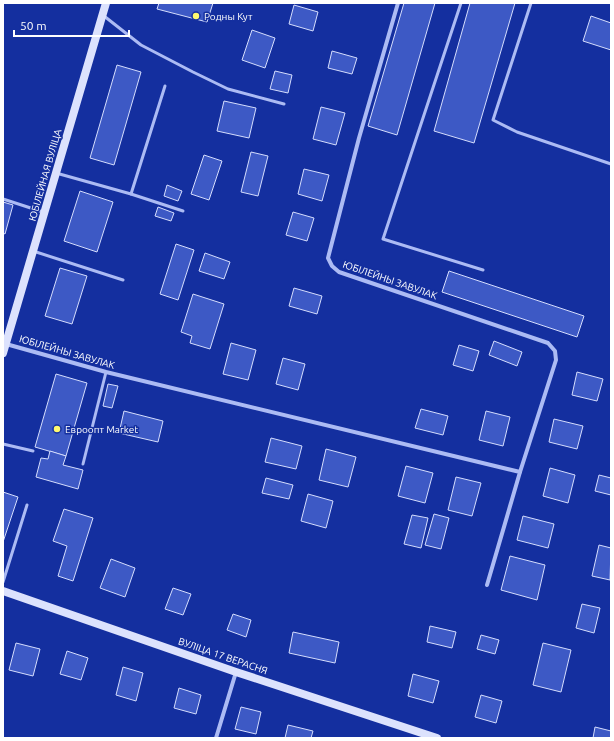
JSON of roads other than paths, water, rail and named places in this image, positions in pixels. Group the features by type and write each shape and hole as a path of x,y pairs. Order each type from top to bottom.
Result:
{"street":[{"name":"ЮБІЛЕЙНАЯ ВУЛІЦА","path":"3,353 106,3"},
{"name":"ЮБІЛЕЙНЫ ЗАВУЛАК","path":"398,3 359,138 328,258 332,266 339,272 548,343 556,351 556,360 520,472 487,584"},
{"name":"ЮБІЛЕЙНЫ ЗАВУЛАК","path":"6,344 106,372 520,472"},
{"name":"ВУЛІЦА 17 ВЕРАСНЯ","path":"3,591 236,672 437,738"},
{"path":"216,738 236,672"}],"lane":[{"path":"461,3 383,240 483,270"},
{"path":"530,3 493,120 517,132 611,164"},
{"path":"103,15 141,45 193,72 228,88 284,104"},
{"path":"132,194 165,86"},
{"path":"56,173 132,194 183,211"},
{"path":"3,199 45,212"},
{"path":"33,251 123,280"},
{"path":"83,464 106,372"},
{"path":"3,444 33,452"},
{"path":"3,582 27,505"}],"place":[{"name":"Родны Кут","path":"196,16"},
{"name":"Евроопт Market","path":"57,429"}]}
